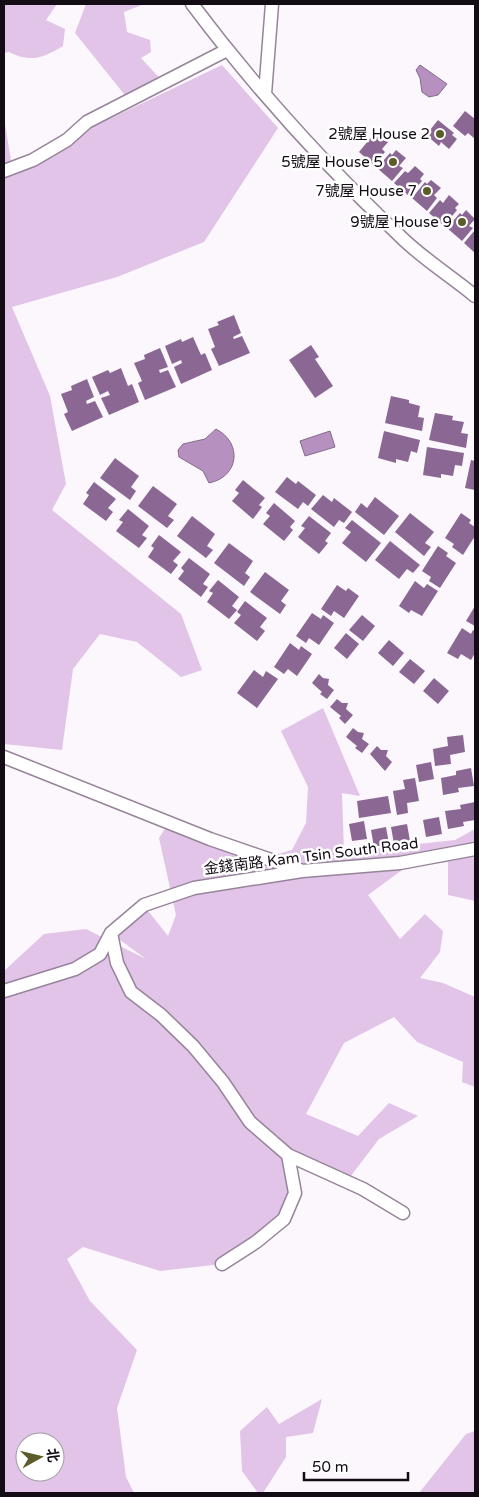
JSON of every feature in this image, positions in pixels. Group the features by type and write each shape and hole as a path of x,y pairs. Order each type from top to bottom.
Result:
{"street":[{"path":"192,4 227,50 293,127 404,240 475,296"},
{"path":"265,94 272,4"},
{"path":"4,171 33,160 67,140 87,122 227,50"},
{"path":"4,757 210,840 302,871"},
{"name":"金錢南路 Kam Tsin South Road","path":"4,991 75,969 100,954 110,933 144,905 194,888 302,871 400,863 475,848"},
{"path":"110,933 117,964 131,992 161,1015 193,1046 223,1082 250,1122 288,1155 363,1189 403,1213"},
{"path":"222,1264 256,1242 284,1219 295,1193 288,1155"}],"shaded area":[{"path":"4,4 57,4 46,20 65,29 63,46 37,58 24,57 9,52 4,53"},
{"path":"86,4 144,4 124,12 127,32 150,40 151,52 141,58 167,86 132,104 75,33"},
{"path":"222,65 278,128 204,242 117,277 12,307 50,396 66,484 52,510 181,614 202,670 181,677 137,642 100,634 73,669 62,750 4,744 4,118 13,173 84,131"},
{"path":"420,65 447,84 438,95 429,97 422,92 420,78 416,70"},
{"path":"216,429 231,442 234,459 232,467 227,474 219,480 209,483 203,471 179,457 178,450 183,444 205,439"},
{"path":"330,431 335,447 305,456 300,441"},
{"path":"323,708 360,796 342,793 344,852 455,840 475,829 475,901 448,895 448,862 406,867 368,895 400,939 425,914 443,931 440,952 420,978 443,983 475,997 475,1087 462,1082 463,1062 417,1042 394,1017 344,1043 306,1114 358,1136 389,1103 418,1116 379,1139 347,1181 288,1155 289,1208 222,1264 160,1271 83,1247 67,1259 90,1301 137,1350 117,1408 126,1477 134,1493 4,1493 4,971 44,934 86,929 146,959 116,937 140,910 149,912 168,936 176,915 159,838 166,827 264,858 292,850 306,823 308,787 281,731"},
{"path":"322,1399 313,1433 286,1437 286,1457 263,1493 258,1493 242,1471 240,1431 267,1407 279,1424"},
{"path":"475,1431 475,1493 419,1493 466,1434"}],"building":[{"path":"465,111 475,119 475,139 468,133 465,136 453,126"},
{"name":"2號屋 House 2","path":"438,120 454,133 452,135 457,139 449,149 441,142 439,146 426,135"},
{"path":"379,134 388,142 382,149 385,152 374,165 359,152 372,136 375,138"},
{"name":"5號屋 House 5","path":"396,150 406,158 399,166 403,168 392,181 377,168 390,153 392,155"},
{"path":"415,166 424,174 420,179 422,181 409,196 394,183 405,171 408,173"},
{"name":"7號屋 House 7","path":"431,180 441,188 434,195 437,198 427,211 412,198 425,182 427,184"},
{"path":"449,195 459,204 455,208 457,210 444,226 429,213 440,200 443,203"},
{"name":"9號屋 House 9","path":"466,210 475,219 469,226 473,228 462,241 447,228 460,213 462,215"},
{"path":"475,230 475,253 464,243"},
{"path":"234,315 241,333 233,337 234,339 242,336 250,353 219,366 211,349 215,347 208,329 219,325 217,322"},
{"path":"193,337 201,355 205,353 212,370 181,384 174,367 182,363 181,360 172,364 165,346 181,339 182,342"},
{"path":"311,345 319,357 315,359 333,386 315,398 289,360"},
{"path":"160,348 168,367 159,370 160,373 168,370 176,387 145,400 138,383 142,381 134,363 145,359 144,355"},
{"path":"121,368 128,386 132,384 139,402 109,415 101,398 110,395 108,391 100,395 92,377 108,370 110,373"},
{"path":"87,379 94,397 86,401 87,404 95,401 103,417 72,431 64,414 68,412 61,394 72,390 71,386"},
{"path":"391,396 409,400 409,403 420,406 418,417 424,418 422,431 385,423"},
{"path":"435,413 453,416 452,420 464,422 461,433 468,434 466,448 429,440"},
{"path":"384,431 420,440 417,453 411,451 408,462 396,459 396,463 378,458"},
{"path":"427,447 464,453 462,466 455,465 453,476 441,474 441,478 423,475"},
{"path":"115,458 139,476 131,487 136,491 130,500 100,478"},
{"path":"471,460 475,461 475,490 465,488"},
{"path":"287,477 296,484 298,481 316,495 308,506 303,502 298,509 275,492"},
{"path":"243,480 265,498 259,505 262,507 253,519 232,501 239,493 235,490"},
{"path":"94,482 116,499 108,508 113,512 106,521 83,504 89,495 86,493"},
{"path":"153,486 177,504 168,516 174,520 167,528 138,506"},
{"path":"323,495 332,502 334,498 352,512 344,523 339,520 334,527 311,509"},
{"path":"375,497 399,516 384,535 355,512 361,503 367,508"},
{"path":"274,503 295,521 290,527 293,530 284,541 263,524 270,516 266,513"},
{"path":"128,509 149,526 142,535 147,538 139,548 116,531 123,522 119,520"},
{"path":"410,513 434,532 425,543 431,547 424,556 395,532"},
{"path":"461,513 471,520 469,523 475,527 475,536 463,555 452,547 454,544 445,538"},
{"path":"192,516 215,534 207,546 213,550 206,558 177,536"},
{"path":"309,516 331,533 325,541 328,543 319,554 298,537 305,528 301,526"},
{"path":"352,520 381,543 366,562 342,543 351,532 345,528"},
{"path":"159,535 181,552 173,561 178,565 171,574 148,557 154,548 151,546"},
{"path":"390,541 420,565 413,573 407,569 399,579 375,560"},
{"path":"229,543 253,561 245,573 250,577 244,586 214,563"},
{"path":"438,546 448,553 446,556 456,563 440,588 429,581 431,577 422,571"},
{"path":"189,558 210,574 203,584 208,587 201,597 178,579 184,571 181,568"},
{"path":"265,572 289,590 281,601 286,605 280,614 250,592"},
{"path":"218,580 239,597 232,606 237,610 229,619 207,602 213,593 209,591"},
{"path":"415,581 424,588 427,584 438,591 422,616 411,610 409,613 399,606"},
{"path":"337,585 346,591 348,588 359,596 344,618 334,611 331,616 321,609"},
{"path":"245,601 267,618 260,627 265,631 257,641 234,623 241,615 237,612"},
{"path":"475,606 475,626 466,621"},
{"path":"312,613 321,619 323,615 334,623 319,645 309,638 306,643 296,636"},
{"path":"362,615 375,626 363,641 349,630"},
{"path":"462,628 471,634 473,630 475,631 475,653 471,660 461,654 458,659 447,653"},
{"path":"346,633 359,644 347,659 334,648"},
{"path":"389,640 404,653 393,666 378,653"},
{"path":"290,643 299,650 301,646 312,654 297,676 288,669 284,674 274,667"},
{"path":"410,659 425,671 414,684 399,672"},
{"path":"254,670 263,677 266,671 278,679 257,708 237,693"},
{"path":"319,674 323,678 329,679 328,685 334,690 327,699 320,694 322,692 312,683"},
{"path":"434,678 449,691 438,704 423,691"},
{"path":"337,699 342,703 348,703 346,709 353,715 345,724 339,718 341,716 330,707"},
{"path":"353,728 358,732 364,733 362,739 369,744 362,753 346,737"},
{"path":"463,735 465,752 450,755 451,764 435,766 433,749 448,746 447,737"},
{"path":"377,746 381,750 388,750 386,756 392,762 385,771 370,754"},
{"path":"431,762 434,779 419,782 416,765"},
{"path":"471,768 474,786 458,788 459,792 443,795 441,778 456,775 456,771"},
{"path":"415,778 419,801 407,803 408,813 397,815 393,791 405,789 403,780"},
{"path":"388,796 391,813 359,818 357,801"},
{"path":"475,802 475,820 463,822 464,826 448,829 445,811 461,809 460,805"},
{"path":"439,817 442,834 426,837 423,820"},
{"path":"364,821 367,839 352,841 349,824"},
{"path":"407,824 410,841 394,844 391,827"},
{"path":"386,827 389,844 374,847 371,830"}],"place":[{"name":"2號屋 House 2","path":"440,134"},
{"name":"5號屋 House 5","path":"393,162"},
{"name":"7號屋 House 7","path":"427,191"},
{"name":"9號屋 House 9","path":"462,222"}]}
